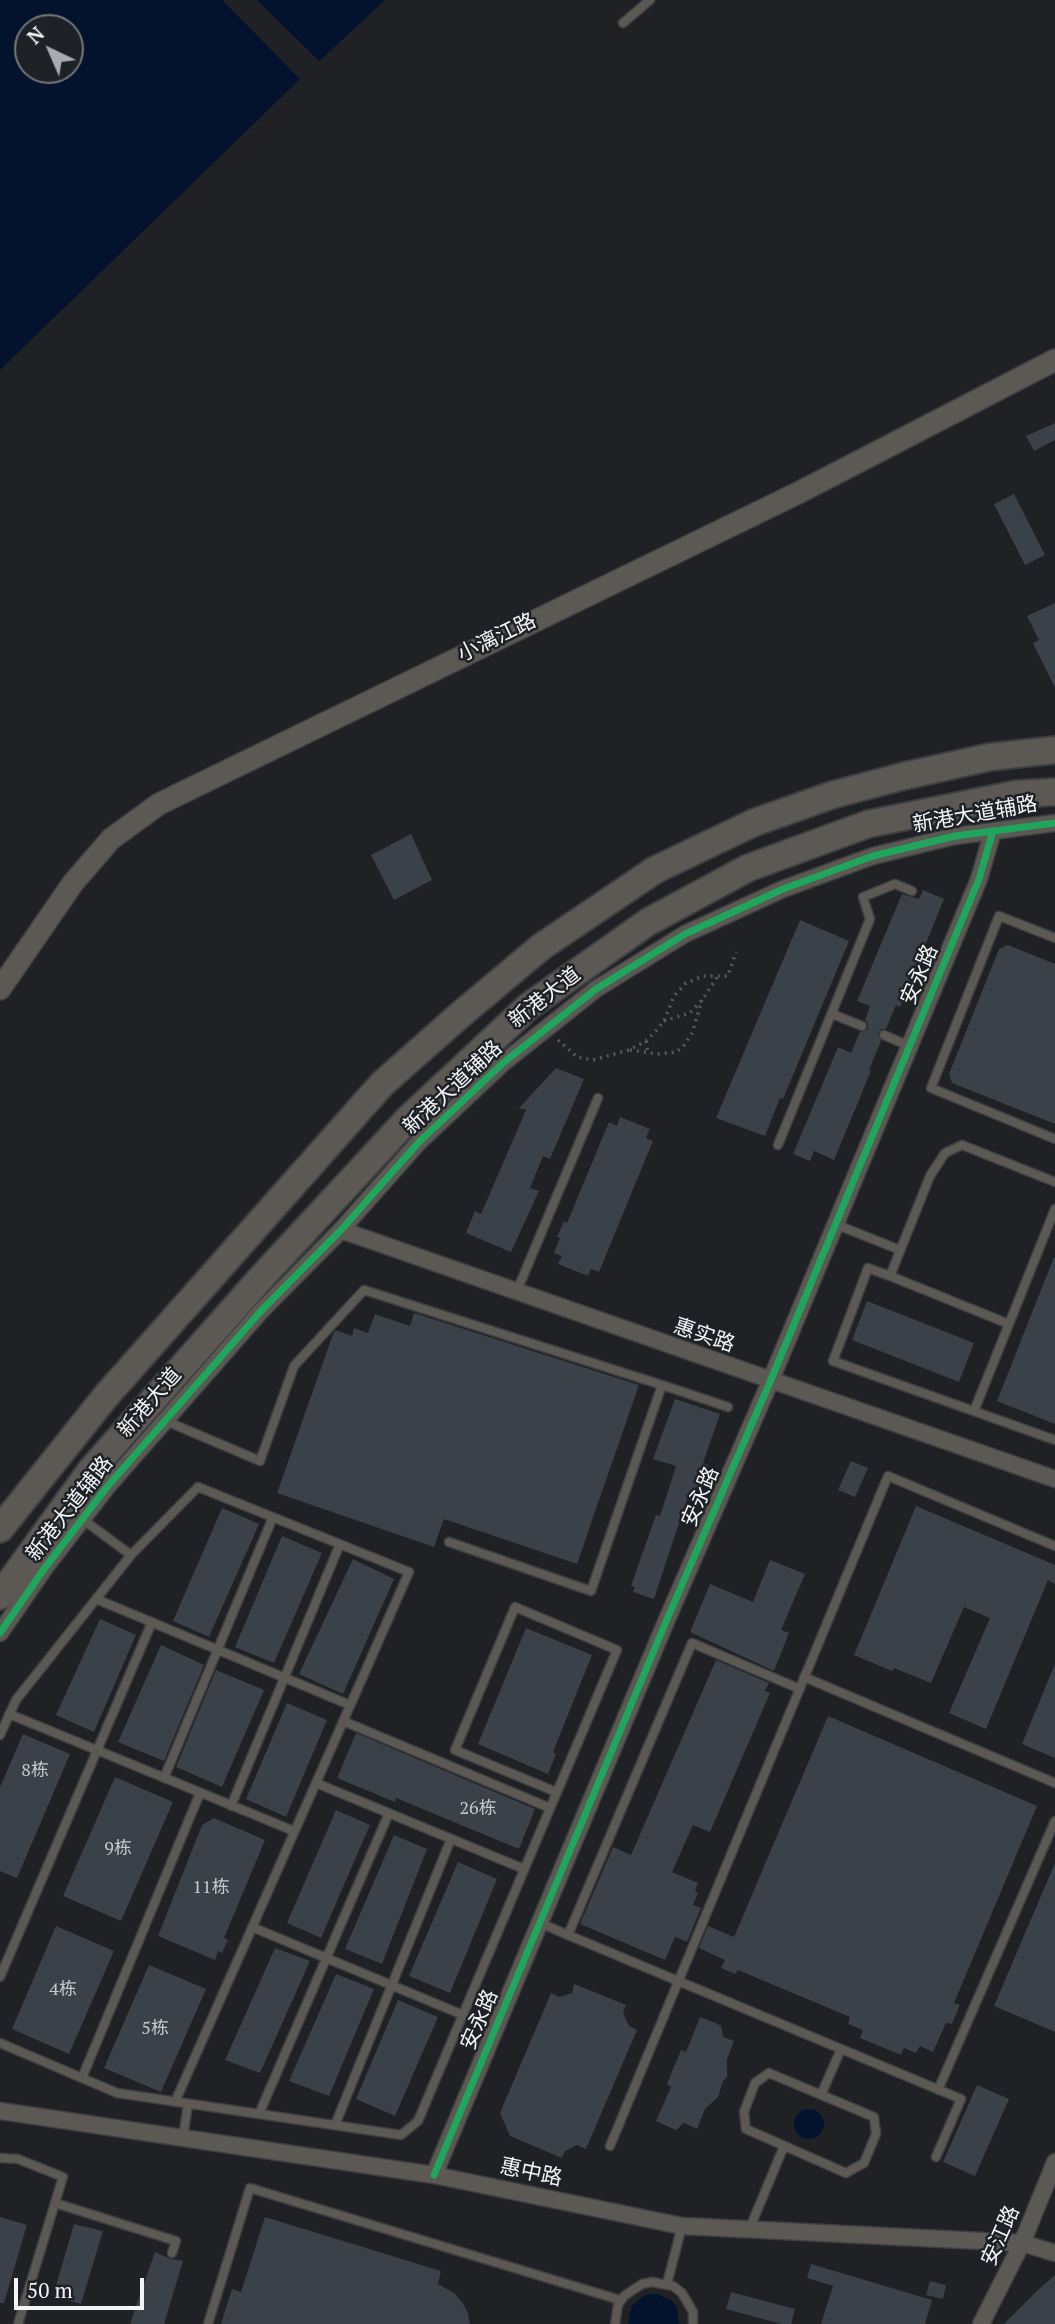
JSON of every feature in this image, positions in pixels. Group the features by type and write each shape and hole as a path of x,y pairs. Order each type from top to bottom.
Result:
{"main road":[{"name":"新港大道","path":"0,1529 106,1396 382,1084 541,947 655,870 753,823 832,795 904,776 990,757 1055,750"},
{"name":"新港大道","path":"0,1596 91,1470 261,1278 408,1119 529,1006 648,922 748,868 868,824 1017,794 1055,792"}],"street":[{"name":"小漓江路","path":"0,989 73,883 111,839 159,804 800,492 1055,360"},
{"name":"新港大道辅路","path":"0,1633 44,1569 107,1487 261,1311 341,1230 419,1142 503,1063 596,989 674,941 783,889 873,856 955,836 1055,823"},
{"name":"安永路","path":"434,2175 979,879 993,831"},
{"name":"惠实路","path":"341,1230 1055,1479"},
{"name":"惠中路","path":"0,2111 434,2175 682,2226 1022,2243 1055,2253"},
{"name":"安江路","path":"981,2324 1022,2243 1055,2162"}],"lane":[{"path":"623,23 650,0"},
{"path":"778,1145 870,919 863,897 895,884 912,891"},
{"path":"1055,938 999,916 930,1088 1055,1139"},
{"path":"832,1014 862,1026"},
{"path":"884,1035 909,1046"},
{"path":"516,1293 598,1098"},
{"path":"890,1276 930,1175 945,1153 962,1144 1055,1182"},
{"path":"974,1411 1055,1209"},
{"path":"835,1224 900,1250"},
{"path":"1009,1324 868,1268 832,1361 1055,1440"},
{"path":"166,1421 260,1461 294,1366 364,1290 728,1407"},
{"path":"450,1542 591,1591 662,1385"},
{"path":"610,2146 888,1476 1055,1546"},
{"path":"0,1735 16,1700 131,1555 198,1487 409,1572 175,2102"},
{"path":"164,1778 273,1517"},
{"path":"82,1519 131,1555"},
{"path":"230,1806 340,1544"},
{"path":"96,1599 350,1705"},
{"path":"0,2043 117,2093 401,2135 418,2121 617,1650 515,1607 455,1750 556,1792"},
{"path":"0,1977 152,1622"},
{"path":"568,1934 692,1643 800,1689"},
{"path":"804,1677 1055,1783"},
{"path":"9,1714 294,1831"},
{"path":"343,1721 550,1808"},
{"path":"316,1783 524,1869"},
{"path":"82,2078 200,1793"},
{"path":"259,2114 389,1813"},
{"path":"938,2090 1055,1821"},
{"path":"335,2125 451,1839"},
{"path":"540,1923 961,2099 936,2157"},
{"path":"252,1927 327,1956 463,2015"},
{"path":"821,2095 841,2049"},
{"path":"769,2073 874,2117 876,2134 864,2163 846,2173 784,2146 746,2129 744,2112 755,2083 769,2073"},
{"path":"183,2138 188,2104"},
{"path":"749,2230 784,2146"},
{"path":"0,2158 18,2160 63,2177 18,2324"},
{"path":"208,2324 250,2188 620,2300"},
{"path":"55,2203 176,2241 172,2253"},
{"path":"667,2284 682,2226"},
{"path":"614,2324 620,2300 632,2289 652,2281 667,2284 682,2293 693,2312 693,2324"}],"path":[{"path":"558,1040 577,1057 593,1060 629,1050 646,1041 663,1021 674,996 686,983 703,976 728,976 736,952"},
{"path":"663,1021 690,1013 718,975"},
{"path":"703,976 709,988"},
{"path":"629,1050 648,1054 676,1052 688,1041 702,1000"},
{"path":"690,1013 692,1018 698,1018"},
{"path":"646,1041 648,1054"}],"water":[{"path":"0,0 385,0 0,370"},
{"path":"809,2109 820,2113 824,2124 820,2135 809,2139 798,2135 794,2124 798,2113"},
{"path":"649,2294 657,2294 671,2300 677,2307 679,2324 628,2324 631,2307"}],"pier":[{"path":"222,0 257,0 319,61 300,79"}],"building":[{"path":"1055,423 1055,440 1034,451 1026,436"},
{"path":"1014,494 1045,555 1025,565 994,504"},
{"path":"1055,603 1055,688 1033,643 1039,640 1027,616"},
{"path":"411,834 432,880 394,900 371,855"},
{"path":"923,890 944,899 900,1007 896,1005 886,1029 881,1029 878,1033 881,1041 869,1070 871,1071 834,1160 814,1151 810,1161 793,1154 838,1047 851,1053 860,1032 868,1029 865,1020 870,1006 857,1001 902,894 919,899"},
{"path":"800,920 849,941 765,1136 716,1118"},
{"path":"1008,945 1055,964 1055,1124 952,1083 949,1074 999,949"},
{"path":"556,1068 584,1079 550,1159 543,1156 530,1188 539,1191 511,1252 466,1233 475,1211 481,1214 526,1110 519,1108"},
{"path":"620,1117 650,1129 646,1138 653,1141 599,1272 591,1269 588,1276 558,1264 562,1256 554,1253 560,1238 557,1237 564,1221 567,1223 609,1122 617,1126"},
{"path":"1055,1257 1055,1424 997,1401"},
{"path":"867,1301 974,1343 959,1382 852,1340"},
{"path":"414,1313 639,1385 577,1564 444,1519 434,1547 277,1493 336,1330 352,1336 354,1328 368,1333 375,1314 410,1326"},
{"path":"675,1399 720,1414 703,1463 708,1465 698,1496 689,1493 654,1599 633,1592 635,1587 631,1586 656,1515 660,1516 676,1466 653,1459"},
{"path":"851,1461 868,1468 855,1497 838,1490"},
{"path":"916,1506 1055,1565 1055,1584 1048,1580 986,1729 949,1713 990,1618 964,1607 931,1683 854,1655"},
{"path":"222,1508 259,1524 209,1637 173,1621"},
{"path":"282,1536 322,1553 274,1663 235,1647"},
{"path":"353,1559 394,1579 343,1694 299,1674"},
{"path":"770,1560 805,1574 781,1630 789,1633 774,1671 690,1632 710,1584 753,1602"},
{"path":"100,1619 136,1635 94,1732 56,1715"},
{"path":"526,1628 592,1655 553,1752 556,1754 548,1774 478,1744"},
{"path":"161,1645 204,1665 164,1761 118,1742"},
{"path":"716,1660 769,1683 765,1691 770,1693 710,1832 693,1825 672,1872 698,1883 695,1891 698,1893 693,1905 701,1908 687,1942 675,1937 665,1960 580,1924 613,1847 631,1855"},
{"path":"1055,1664 1055,1758 1022,1744"},
{"path":"216,1670 264,1690 222,1787 176,1767"},
{"path":"287,1703 327,1720 286,1817 246,1799"},
{"path":"828,1716 1037,1806 954,2003 960,2005 952,2024 946,2023 933,2052 920,2046 916,2053 904,2048 901,2055 860,2038 863,2030 848,2024 850,2017 738,1970 735,1974 721,1968 725,1960 699,1948 708,1926 734,1937"},
{"path":"356,1733 535,1809 519,1849 396,1798 395,1802 337,1778"},
{"path":"23,1734 70,1754 17,1878 0,1871 0,1787"},
{"path":"115,1777 173,1802 121,1921 63,1896"},
{"path":"336,1810 370,1825 321,1938 287,1923"},
{"path":"214,1818 265,1840 224,1938 228,1940 222,1953 218,1951 215,1960 158,1936 202,1825"},
{"path":"394,1835 427,1849 382,1964 345,1949"},
{"path":"458,1862 497,1879 450,1993 409,1976"},
{"path":"1055,1863 1055,2032 994,2006"},
{"path":"56,1926 114,1951 69,2054 12,2029"},
{"path":"275,1948 310,1961 260,2073 225,2060"},
{"path":"149,1965 206,1989 161,2092 104,2068"},
{"path":"336,1974 374,1989 329,2096 289,2081"},
{"path":"574,1984 626,2005 623,2013 629,2026 637,2030 586,2149 577,2145 565,2151 562,2158 510,2136 500,2113 551,1993 559,1997 572,1993"},
{"path":"398,2000 438,2017 395,2116 356,2099"},
{"path":"700,2017 721,2026 723,2037 734,2041 727,2059 727,2077 718,2097 705,2109 697,2129 684,2123 676,2130 656,2121 671,2087 667,2084 681,2050 686,2052"},
{"path":"977,2085 1009,2099 975,2176 943,2162"},
{"path":"0,2217 27,2225 4,2303 0,2303"},
{"path":"265,2217 441,2271 438,2284 454,2293 462,2302 470,2324 221,2324 232,2289 241,2292"},
{"path":"74,2224 103,2231 81,2304 53,2296"},
{"path":"155,2252 183,2261 164,2324 130,2324"},
{"path":"811,2264 932,2300 925,2324 821,2324 833,2286 807,2278"},
{"path":"1055,2275 1055,2324 1004,2324 1038,2290"},
{"path":"930,2281 946,2285 943,2299 926,2295"},
{"path":"731,2292 795,2309 791,2324 781,2324 726,2309"}],"cycle path":[{"path":"0,1633 44,1569 107,1487 261,1311 341,1230 419,1142 503,1063 596,989 685,934 783,889 873,856 955,836 1055,823"},
{"path":"434,2175 665,1624 770,1382 979,879 993,831"}]}
